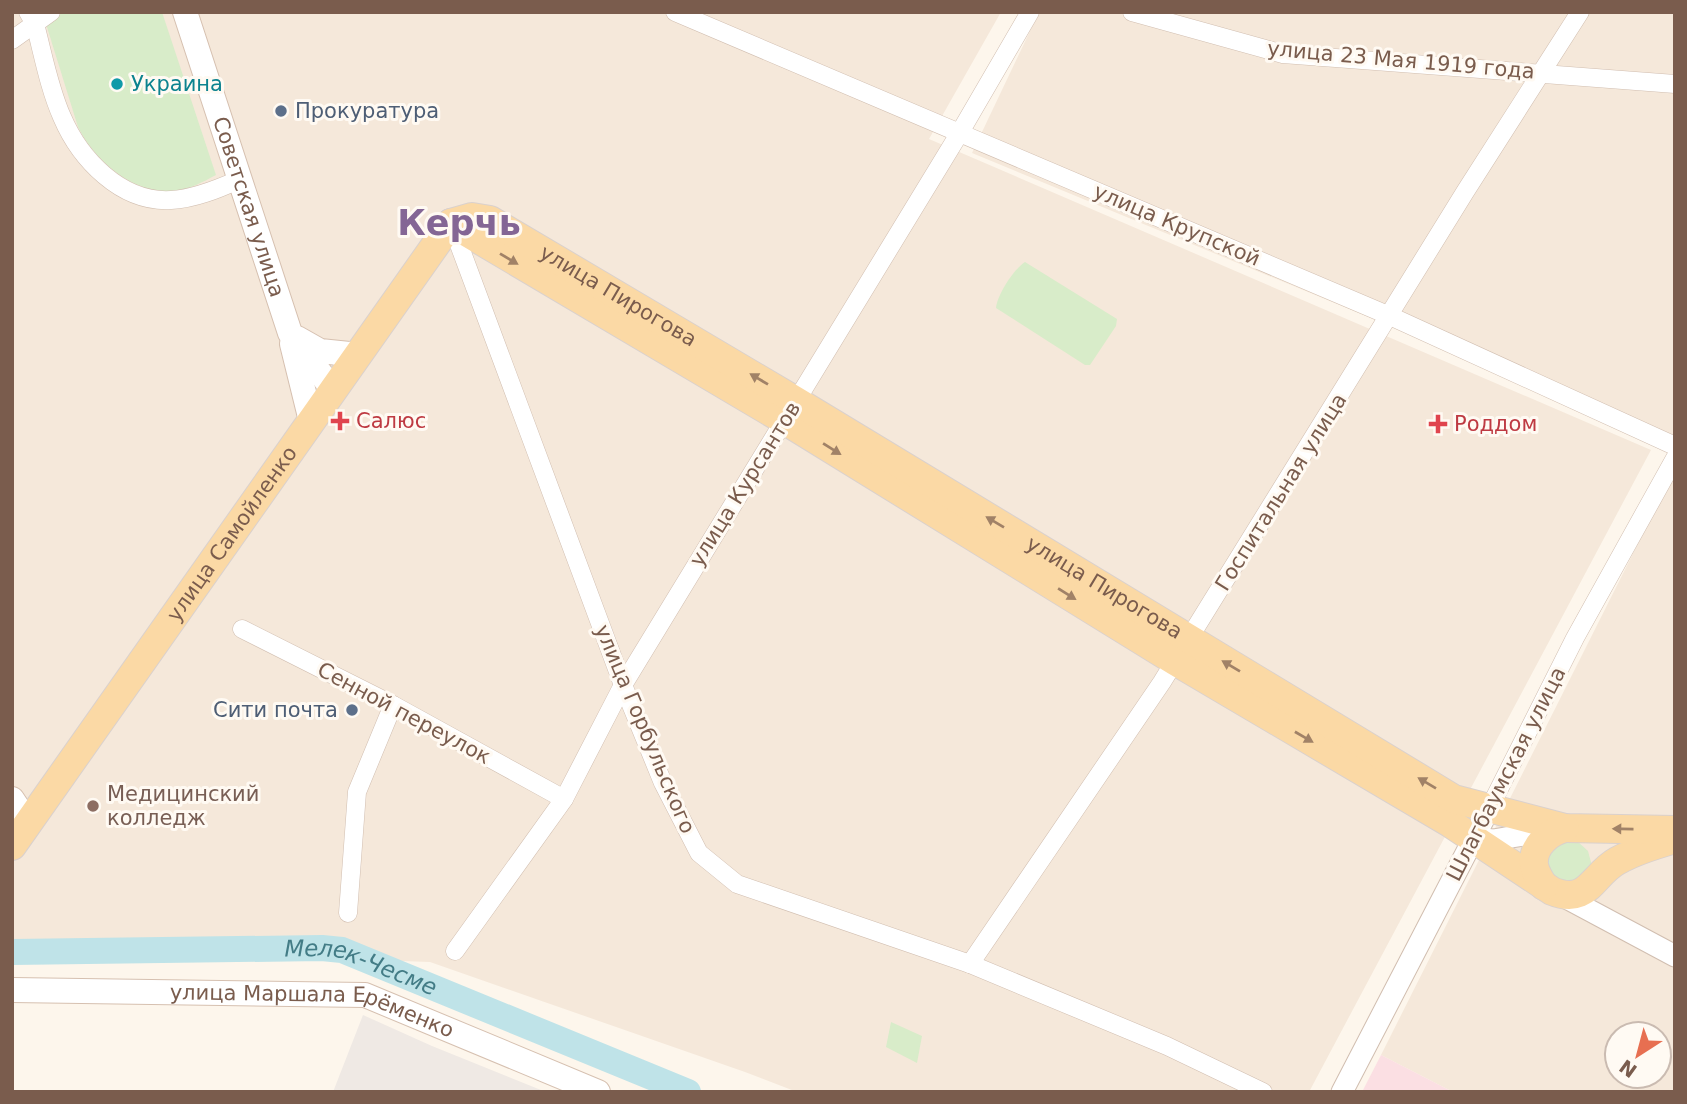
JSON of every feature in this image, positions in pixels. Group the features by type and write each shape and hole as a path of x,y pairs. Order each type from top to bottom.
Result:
{"main road":[{"name":"Советская улица","path":"186,12 238,180 290,333 333,390"},
{"name":"улица Пирогова","path":"451,223 472,217 490,220 790,410 1182,650 1475,838 1548,888"},
{"name":"улица Самойленко","path":"12,846 451,223"},
{"path":"290,333 320,351 359,355"},
{"path":"290,333 311,421"},
{"name":"улица Пирогова","path":"1182,650 1454,799 1569,828"},
{"path":"12,799 28,822"},
{"path":"1675,830 1569,828 1552,833 1543,840 1538,848 1534,866 1548,888 1566,895 1576,895 1586,891 1599,875 1642,849 1675,839"},
{"path":"1569,828 1589,835 1596,842 1601,851 1599,875"},
{"name":"улица Маршала Ерёменко","path":"12,990 365,995 598,1092"}],"street":[{"path":"12,40 32,18 51,12"},
{"name":"улица Крупской","path":"675,12 1390,316 1675,446"},
{"name":"улица Курсантов","path":"455,951 564,799 622,685 959,134 1030,12"},
{"name":"улица 23 Мая 1919 года","path":"1132,12 1283,54 1675,84"},
{"name":"Госпитальная улица","path":"970,964 1182,650 1580,12"},
{"path":"32,18 61,116 75,143 89,161 106,176 139,195 171,200 211,191 238,180"},
{"name":"улица Горбульского","path":"451,223 622,685 663,783 699,853 737,884 970,964 1167,1046 1263,1092"},
{"name":"Шлагбаумская улица","path":"1342,1092 1475,838 1575,638 1675,458"},
{"name":"Сенной переулок","path":"242,629 393,705 564,799"},
{"path":"348,913 358,792 393,705"},
{"path":"1475,838 1493,840 1569,828"},
{"path":"1599,875 1601,897 1607,908 1650,941"},
{"path":"1548,888 1675,956"}],"shaded area":[{"path":"12,12 1001,12 929,139 1651,450 1309,1092 797,1092 430,962 12,948"},
{"path":"1039,12 1675,12 1675,444 972,153"},
{"path":"1675,470 1675,1092 1453,1092 1381,1055"},
{"path":"363,1015 432,1046 546,1092 333,1092"},
{"path":"1381,1055 1453,1092 1362,1092"}],"green space":[{"path":"63,12 162,12 216,175 186,189 160,191 131,182 94,152 78,127 46,24"},
{"path":"1025,262 1117,319 1116,326 1090,365 1085,365 996,308 1007,283"},
{"path":"1577,841 1588,851 1592,866 1578,884 1549,877 1545,854 1555,842"},
{"path":"891,1022 922,1036 917,1063 886,1047"}],"waterway":[{"name":"Мелек-Чесме","path":"12,952 322,948 342,950 688,1092"}],"place":[{"name":"Украина","path":"117,84"},
{"name":"Прокуратура","path":"281,111"},
{"name":"Салюс","path":"340,421"},
{"name":"Роддом","path":"1438,424"},
{"name":"Сити почта","path":"352,710"},
{"name":"Медицинский колледж","path":"93,806"}],"district":[{"name":"Керчь","path":"459,223"}]}
